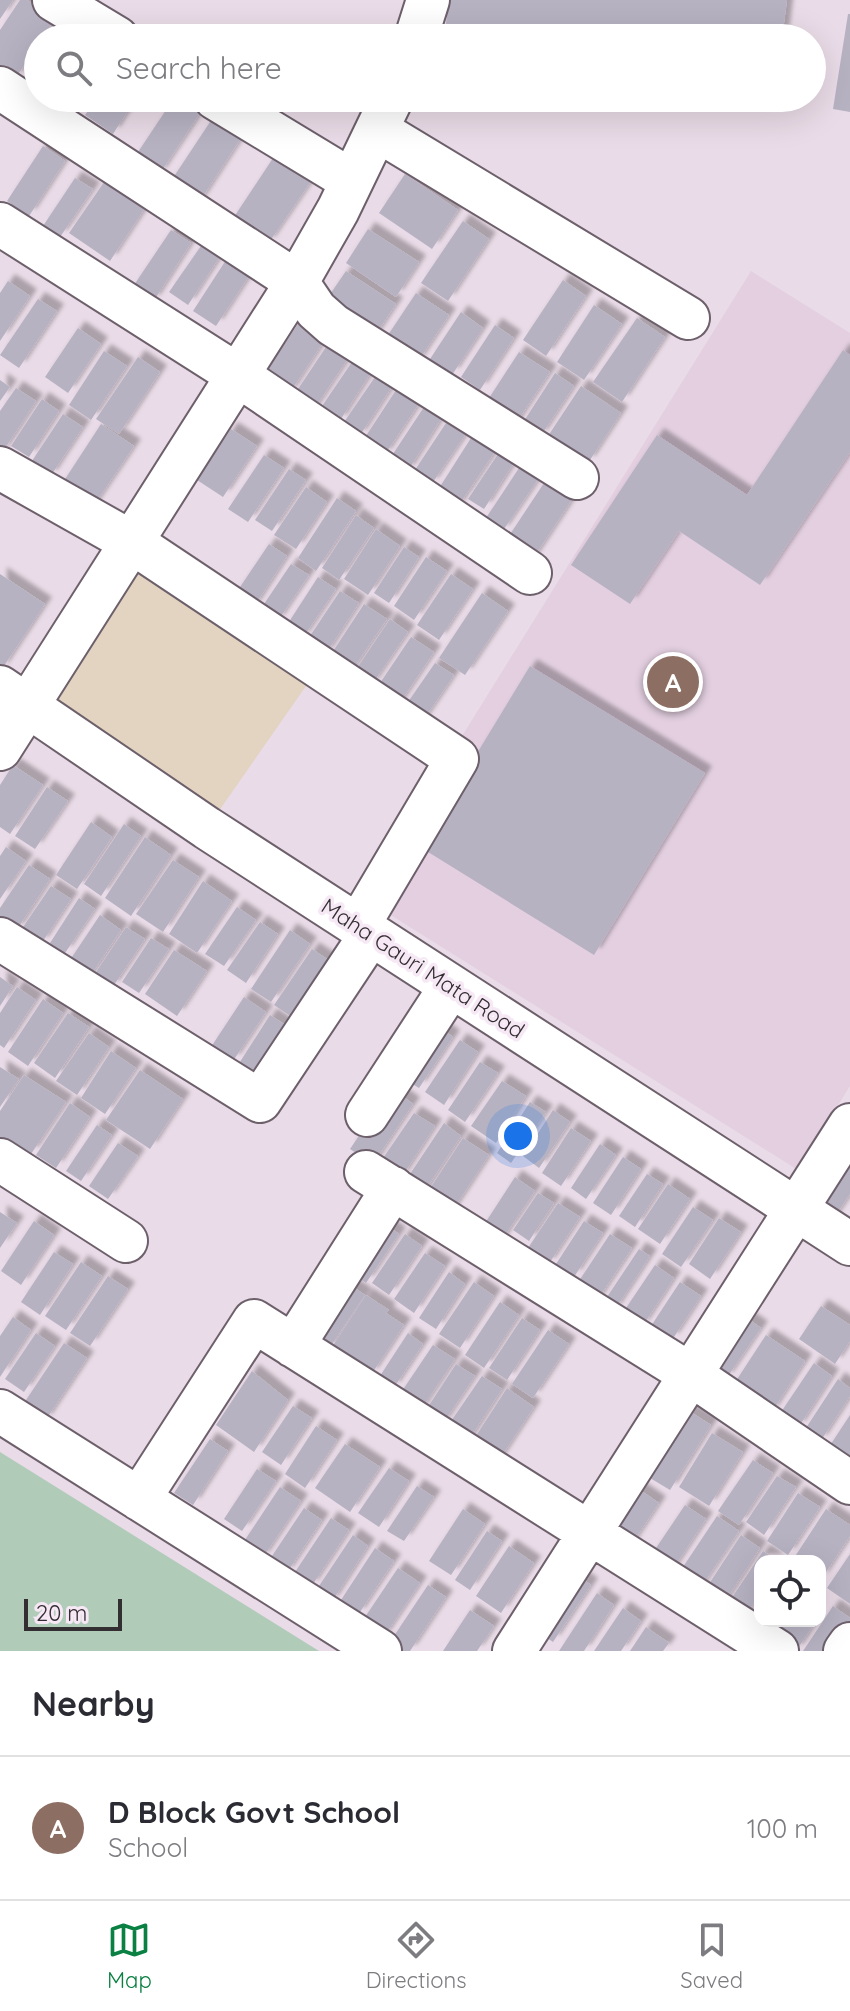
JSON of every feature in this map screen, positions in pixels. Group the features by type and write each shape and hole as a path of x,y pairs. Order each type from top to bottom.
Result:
{"street":[{"path":"54,0 94,24"},
{"path":"420,24 428,0"},
{"path":"0,88 24,104"},
{"path":"37,112 297,282 316,310 333,325 577,478"},
{"path":"238,112 352,181"},
{"path":"0,749 14,696 133,543 297,282 384,114 688,318"},
{"path":"0,224 239,376 530,573"},
{"path":"0,468 133,543 457,759 365,930 260,1101 0,939"},
{"name":"Maha Gauri Mata Road","path":"14,696 207,828 850,1244"},
{"path":"367,1115 451,986"},
{"path":"514,1651 850,1125"},
{"path":"0,1160 126,1241"},
{"path":"293,1346 380,1180 690,1374 850,1483"},
{"path":"139,1499 254,1321 777,1651"},
{"path":"0,1411 380,1651"},
{"path":"845,1651 850,1644"}],"shaded area":[{"path":"751,271 850,333 850,1086 798,1170 362,897"},
{"path":"128,549 320,666 207,828 30,703"}],"green space":[{"path":"0,1452 319,1651 0,1651"}],"building":[{"path":"0,0 13,0 0,19"},
{"path":"20,0 27,0 55,19 52,24 24,24 24,65 15,79 0,68 0,30"},
{"path":"449,0 787,0 784,24 446,24"},
{"path":"850,14 850,112 833,109"},
{"path":"87,112 127,112 113,134 85,115"},
{"path":"165,112 201,112 159,175 134,158"},
{"path":"214,116 243,135 198,204 169,184"},
{"path":"283,143 320,168 268,244 232,220"},
{"path":"43,146 65,161 29,216 7,201"},
{"path":"405,174 458,210 432,249 379,213"},
{"path":"109,175 149,202 110,261 69,233"},
{"path":"75,178 93,189 60,237 43,226"},
{"path":"463,221 489,239 448,301 421,283"},
{"path":"368,229 419,262 396,297 346,263"},
{"path":"171,230 191,243 153,302 132,288"},
{"path":"201,246 219,258 188,305 169,292"},
{"path":"226,260 249,276 216,326 193,311"},
{"path":"346,271 396,304 372,340 322,306"},
{"path":"563,280 586,296 546,356 523,340"},
{"path":"8,281 30,296 0,341 0,293"},
{"path":"416,293 449,315 417,363 384,341"},
{"path":"38,299 57,311 19,368 0,355"},
{"path":"594,305 622,324 584,380 557,362"},
{"path":"461,312 483,328 452,375 430,359"},
{"path":"637,318 665,337 622,402 593,382"},
{"path":"298,324 324,341 289,394 263,376"},
{"path":"495,325 514,338 480,390 461,377"},
{"path":"78,328 101,344 68,393 45,377"},
{"path":"328,344 349,357 308,418 288,404"},
{"path":"843,350 850,355 850,452 760,585 679,531 630,604 571,565 657,435 747,495"},
{"path":"104,351 127,366 91,420 69,405"},
{"path":"519,352 550,372 510,432 480,412"},
{"path":"138,357 160,372 119,434 96,419"},
{"path":"352,362 370,374 339,422 320,409"},
{"path":"555,373 574,386 540,437 522,424"},
{"path":"375,377 391,388 359,437 342,425"},
{"path":"0,380 10,387 0,401"},
{"path":"581,386 621,413 588,463 548,436"},
{"path":"398,387 420,402 384,456 362,442"},
{"path":"16,388 36,401 0,456 0,411"},
{"path":"42,399 59,411 29,457 11,446"},
{"path":"424,407 441,419 407,472 389,460"},
{"path":"63,414 83,427 50,477 30,464"},
{"path":"446,423 465,435 431,485 413,473"},
{"path":"101,424 134,446 88,514 56,493"},
{"path":"231,429 257,446 223,497 197,480"},
{"path":"471,438 494,453 457,508 436,493"},
{"path":"500,451 515,461 484,509 468,499"},
{"path":"264,455 284,468 248,522 228,509"},
{"path":"521,465 539,478 502,532 484,521"},
{"path":"289,469 306,480 272,531 255,520"},
{"path":"546,480 573,498 530,563 503,545"},
{"path":"306,487 327,502 296,549 274,535"},
{"path":"337,498 356,511 316,571 298,558"},
{"path":"356,515 374,528 339,580 322,568"},
{"path":"376,529 400,546 368,595 344,579"},
{"path":"269,544 287,556 253,608 234,596"},
{"path":"404,547 419,557 389,603 374,593"},
{"path":"426,557 447,571 414,620 394,606"},
{"path":"291,564 309,575 277,622 260,610"},
{"path":"0,574 45,604 0,672"},
{"path":"451,574 473,589 439,640 417,625"},
{"path":"318,577 336,589 302,639 285,628"},
{"path":"340,591 359,603 325,655 306,642"},
{"path":"482,593 508,611 465,675 439,658"},
{"path":"364,604 387,619 346,679 324,665"},
{"path":"390,619 408,632 371,686 353,674"},
{"path":"411,637 434,652 397,707 374,692"},
{"path":"435,663 454,675 420,725 401,712"},
{"path":"530,666 705,773 594,955 420,847"},
{"path":"13,765 43,785 10,834 0,827 0,785"},
{"path":"47,787 68,801 35,849 15,836"},
{"path":"91,822 112,837 77,889 56,875"},
{"path":"124,824 141,836 101,896 84,884"},
{"path":"145,837 171,855 131,916 105,898"},
{"path":"6,847 26,861 0,899 0,856"},
{"path":"173,860 199,877 163,932 136,914"},
{"path":"29,865 50,879 16,931 0,920 0,908"},
{"path":"203,881 232,901 197,953 169,934"},
{"path":"51,886 71,899 41,944 21,930"},
{"path":"79,898 95,909 65,953 50,943"},
{"path":"237,907 256,920 224,966 205,954"},
{"path":"100,915 121,930 85,984 64,969"},
{"path":"260,922 278,934 246,983 227,970"},
{"path":"126,927 145,939 112,988 94,975"},
{"path":"290,930 310,944 271,1002 251,989"},
{"path":"151,938 169,949 139,993 122,982"},
{"path":"312,949 339,967 302,1024 274,1005"},
{"path":"174,950 207,971 177,1016 145,994"},
{"path":"0,977 13,986 0,1006"},
{"path":"17,987 36,1000 4,1048 0,1045 0,1013"},
{"path":"244,997 266,1012 233,1061 211,1047"},
{"path":"43,999 63,1013 28,1066 8,1052"},
{"path":"68,1013 89,1027 55,1078 34,1063"},
{"path":"270,1015 293,1030 260,1080 238,1065"},
{"path":"436,1025 453,1037 419,1088 401,1077"},
{"path":"89,1033 109,1047 77,1095 56,1081"},
{"path":"460,1040 478,1052 444,1105 425,1092"},
{"path":"111,1051 136,1068 105,1114 81,1098"},
{"path":"480,1062 498,1073 465,1122 448,1110"},
{"path":"0,1067 19,1079 0,1107"},
{"path":"140,1070 183,1099 150,1149 106,1120"},
{"path":"24,1075 66,1102 31,1154 15,1143 6,1156 0,1153 0,1111"},
{"path":"502,1081 526,1096 496,1143 471,1126"},
{"path":"391,1088 413,1104 373,1164 350,1149"},
{"path":"530,1102 546,1112 511,1163 497,1153"},
{"path":"70,1103 90,1117 56,1168 36,1155"},
{"path":"553,1110 570,1122 539,1168 523,1156"},
{"path":"414,1113 435,1126 401,1178 379,1164"},
{"path":"444,1123 461,1136 422,1195 404,1183"},
{"path":"97,1125 112,1135 81,1181 66,1171"},
{"path":"571,1128 591,1141 561,1186 542,1173"},
{"path":"463,1138 489,1155 450,1214 425,1196"},
{"path":"118,1143 138,1156 108,1199 89,1186"},
{"path":"600,1144 616,1155 586,1199 571,1188"},
{"path":"850,1152 850,1194 829,1225 810,1212"},
{"path":"623,1157 641,1169 611,1215 593,1203"},
{"path":"647,1174 663,1184 635,1227 619,1216"},
{"path":"515,1177 535,1191 497,1247 478,1234"},
{"path":"668,1184 690,1199 660,1244 638,1229"},
{"path":"538,1193 554,1203 529,1241 513,1230"},
{"path":"558,1203 580,1217 548,1265 526,1251"},
{"path":"693,1207 713,1220 681,1267 662,1254"},
{"path":"0,1212 17,1223 0,1248"},
{"path":"719,1218 741,1232 710,1279 689,1264"},
{"path":"379,1220 399,1234 366,1283 346,1270"},
{"path":"34,1221 54,1235 21,1285 1,1271"},
{"path":"584,1221 603,1233 574,1277 556,1264"},
{"path":"405,1234 422,1246 389,1295 372,1283"},
{"path":"610,1234 632,1248 596,1302 575,1287"},
{"path":"639,1249 650,1256 614,1311 603,1303"},
{"path":"54,1252 73,1264 40,1315 21,1302"},
{"path":"425,1253 445,1266 414,1313 394,1299"},
{"path":"81,1262 102,1276 66,1330 45,1316"},
{"path":"655,1265 674,1278 642,1327 622,1314"},
{"path":"449,1272 465,1284 436,1329 419,1318"},
{"path":"108,1276 128,1289 90,1346 70,1333"},
{"path":"340,1278 365,1295 328,1350 303,1333"},
{"path":"474,1282 494,1296 460,1348 439,1334"},
{"path":"680,1282 701,1296 672,1340 651,1326"},
{"path":"366,1295 389,1310 386,1313 404,1325 371,1375 330,1350"},
{"path":"500,1302 519,1315 484,1368 465,1355"},
{"path":"821,1306 850,1325 850,1341 835,1364 799,1339"},
{"path":"738,1312 761,1328 726,1379 703,1364"},
{"path":"13,1317 31,1330 0,1377 0,1336"},
{"path":"522,1318 540,1330 507,1380 489,1368"},
{"path":"548,1330 569,1344 533,1398 512,1384"},
{"path":"36,1333 55,1346 24,1392 5,1379"},
{"path":"408,1333 423,1344 393,1389 378,1379"},
{"path":"766,1335 805,1361 771,1413 732,1387"},
{"path":"64,1343 87,1358 45,1421 22,1406"},
{"path":"433,1345 455,1359 420,1411 398,1397"},
{"path":"814,1363 832,1376 798,1428 779,1415"},
{"path":"456,1364 475,1376 442,1425 424,1413"},
{"path":"252,1371 288,1400 254,1452 216,1425"},
{"path":"482,1376 502,1389 466,1444 445,1430"},
{"path":"838,1379 850,1388 850,1396 820,1442 804,1431"},
{"path":"507,1388 534,1407 497,1463 470,1445"},
{"path":"293,1406 312,1418 281,1465 262,1452"},
{"path":"681,1406 711,1425 670,1490 640,1472"},
{"path":"850,1415 850,1470 825,1453"},
{"path":"316,1426 337,1440 305,1488 285,1474"},
{"path":"712,1433 743,1452 709,1506 679,1487"},
{"path":"210,1439 228,1451 193,1505 174,1493"},
{"path":"345,1444 380,1467 350,1512 315,1488"},
{"path":"753,1460 773,1473 739,1525 718,1511"},
{"path":"389,1468 409,1481 379,1527 358,1513"},
{"path":"257,1469 276,1481 242,1531 224,1519"},
{"path":"777,1476 796,1487 764,1535 746,1522"},
{"path":"417,1486 434,1497 404,1541 387,1531"},
{"path":"634,1486 659,1503 629,1548 604,1531"},
{"path":"280,1487 301,1501 262,1559 241,1546"},
{"path":"798,1493 820,1507 788,1555 767,1541"},
{"path":"685,1505 706,1519 669,1575 648,1560"},
{"path":"304,1508 322,1520 286,1574 268,1562"},
{"path":"463,1509 485,1524 451,1575 429,1561"},
{"path":"826,1509 850,1525 850,1536 826,1572 826,1555 796,1555"},
{"path":"717,1516 739,1531 697,1593 675,1579"},
{"path":"331,1518 349,1530 311,1587 293,1575"},
{"path":"487,1531 502,1541 470,1590 455,1580"},
{"path":"353,1535 368,1546 331,1603 315,1592"},
{"path":"741,1535 760,1548 720,1609 701,1596"},
{"path":"509,1546 534,1563 501,1613 476,1596"},
{"path":"375,1548 394,1561 358,1615 339,1603"},
{"path":"850,1554 850,1604 827,1588"},
{"path":"754,1564 754,1602 741,1623 723,1611"},
{"path":"398,1568 420,1583 383,1638 361,1623"},
{"path":"572,1571 591,1585 553,1642 534,1629"},
{"path":"428,1585 446,1597 410,1651 396,1651 388,1645"},
{"path":"597,1593 614,1605 584,1651 559,1651"},
{"path":"833,1606 850,1618 850,1622 831,1651 803,1651 819,1627 826,1627 826,1616"},
{"path":"623,1608 641,1621 621,1651 594,1651"},
{"path":"470,1610 494,1626 477,1651 443,1651"},
{"path":"646,1627 669,1643 663,1651 630,1651"},
{"path":"781,1627 812,1627 796,1651 773,1639"}],"place":[{"name":"D Block Govt School","path":"673,682"}]}
